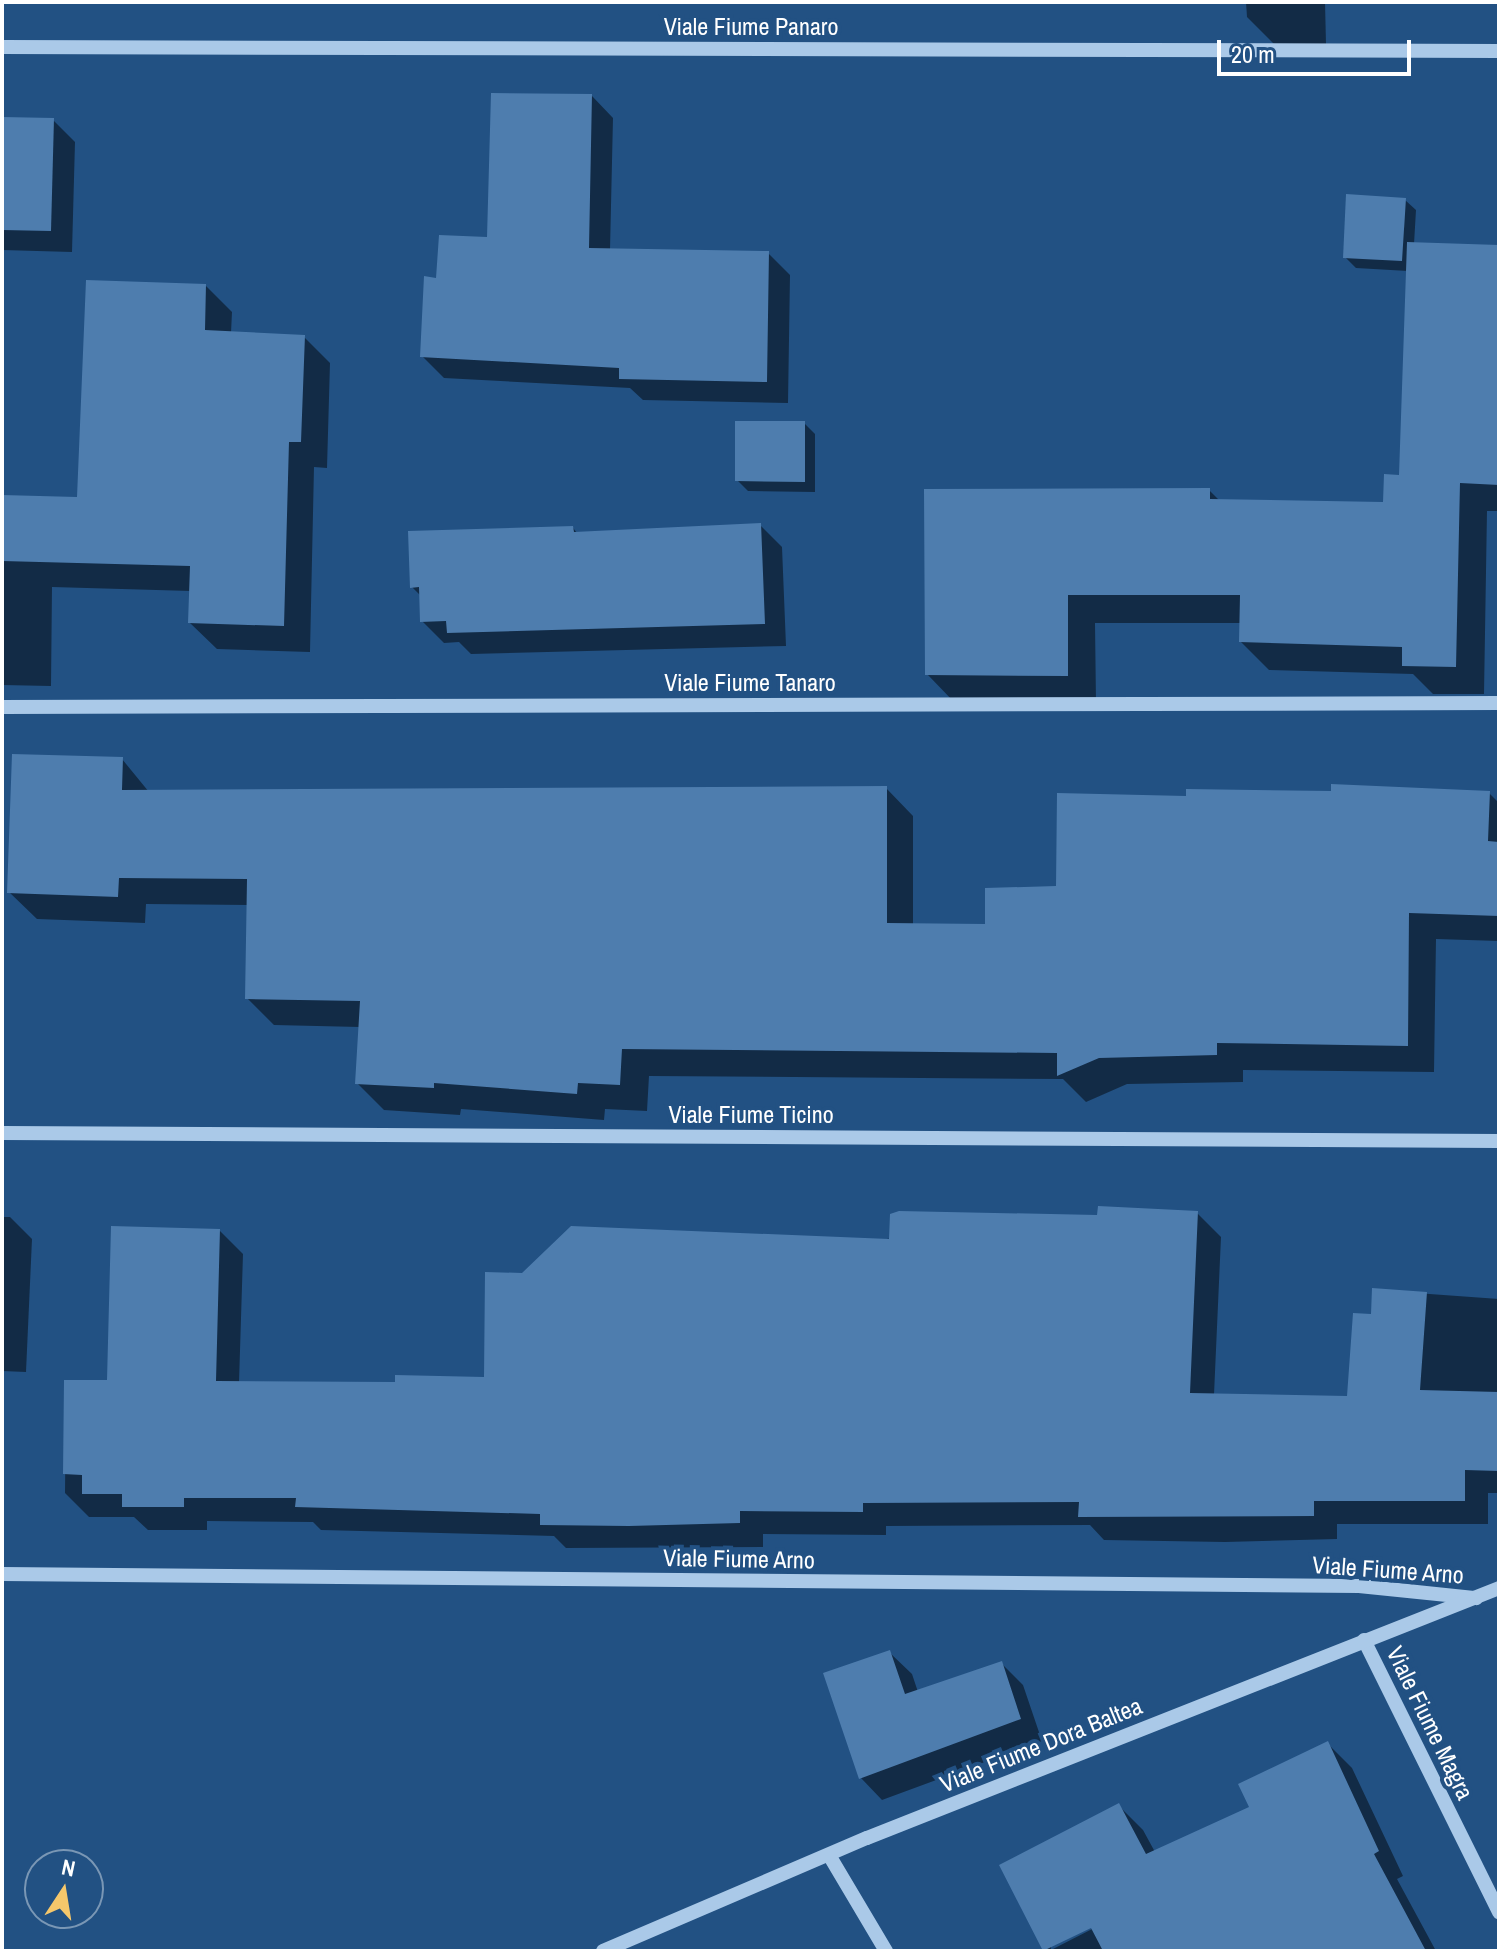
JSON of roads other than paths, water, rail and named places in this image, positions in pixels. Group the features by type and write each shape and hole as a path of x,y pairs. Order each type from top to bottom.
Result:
{"street":[{"name":"Viale Fiume Panaro","path":"2,47 1499,51"},
{"name":"Viale Fiume Tanaro","path":"2,707 1499,703"},
{"name":"Viale Fiume Ticino","path":"2,1133 1499,1141"},
{"name":"Viale Fiume Arno","path":"2,1574 1359,1586 1476,1598"},
{"name":"Viale Fiume Dora Baltea","path":"603,1951 829,1855 1499,1588"},
{"name":"Viale Fiume Magra","path":"1364,1640 1499,1912"},
{"path":"829,1855 886,1951"}]}
